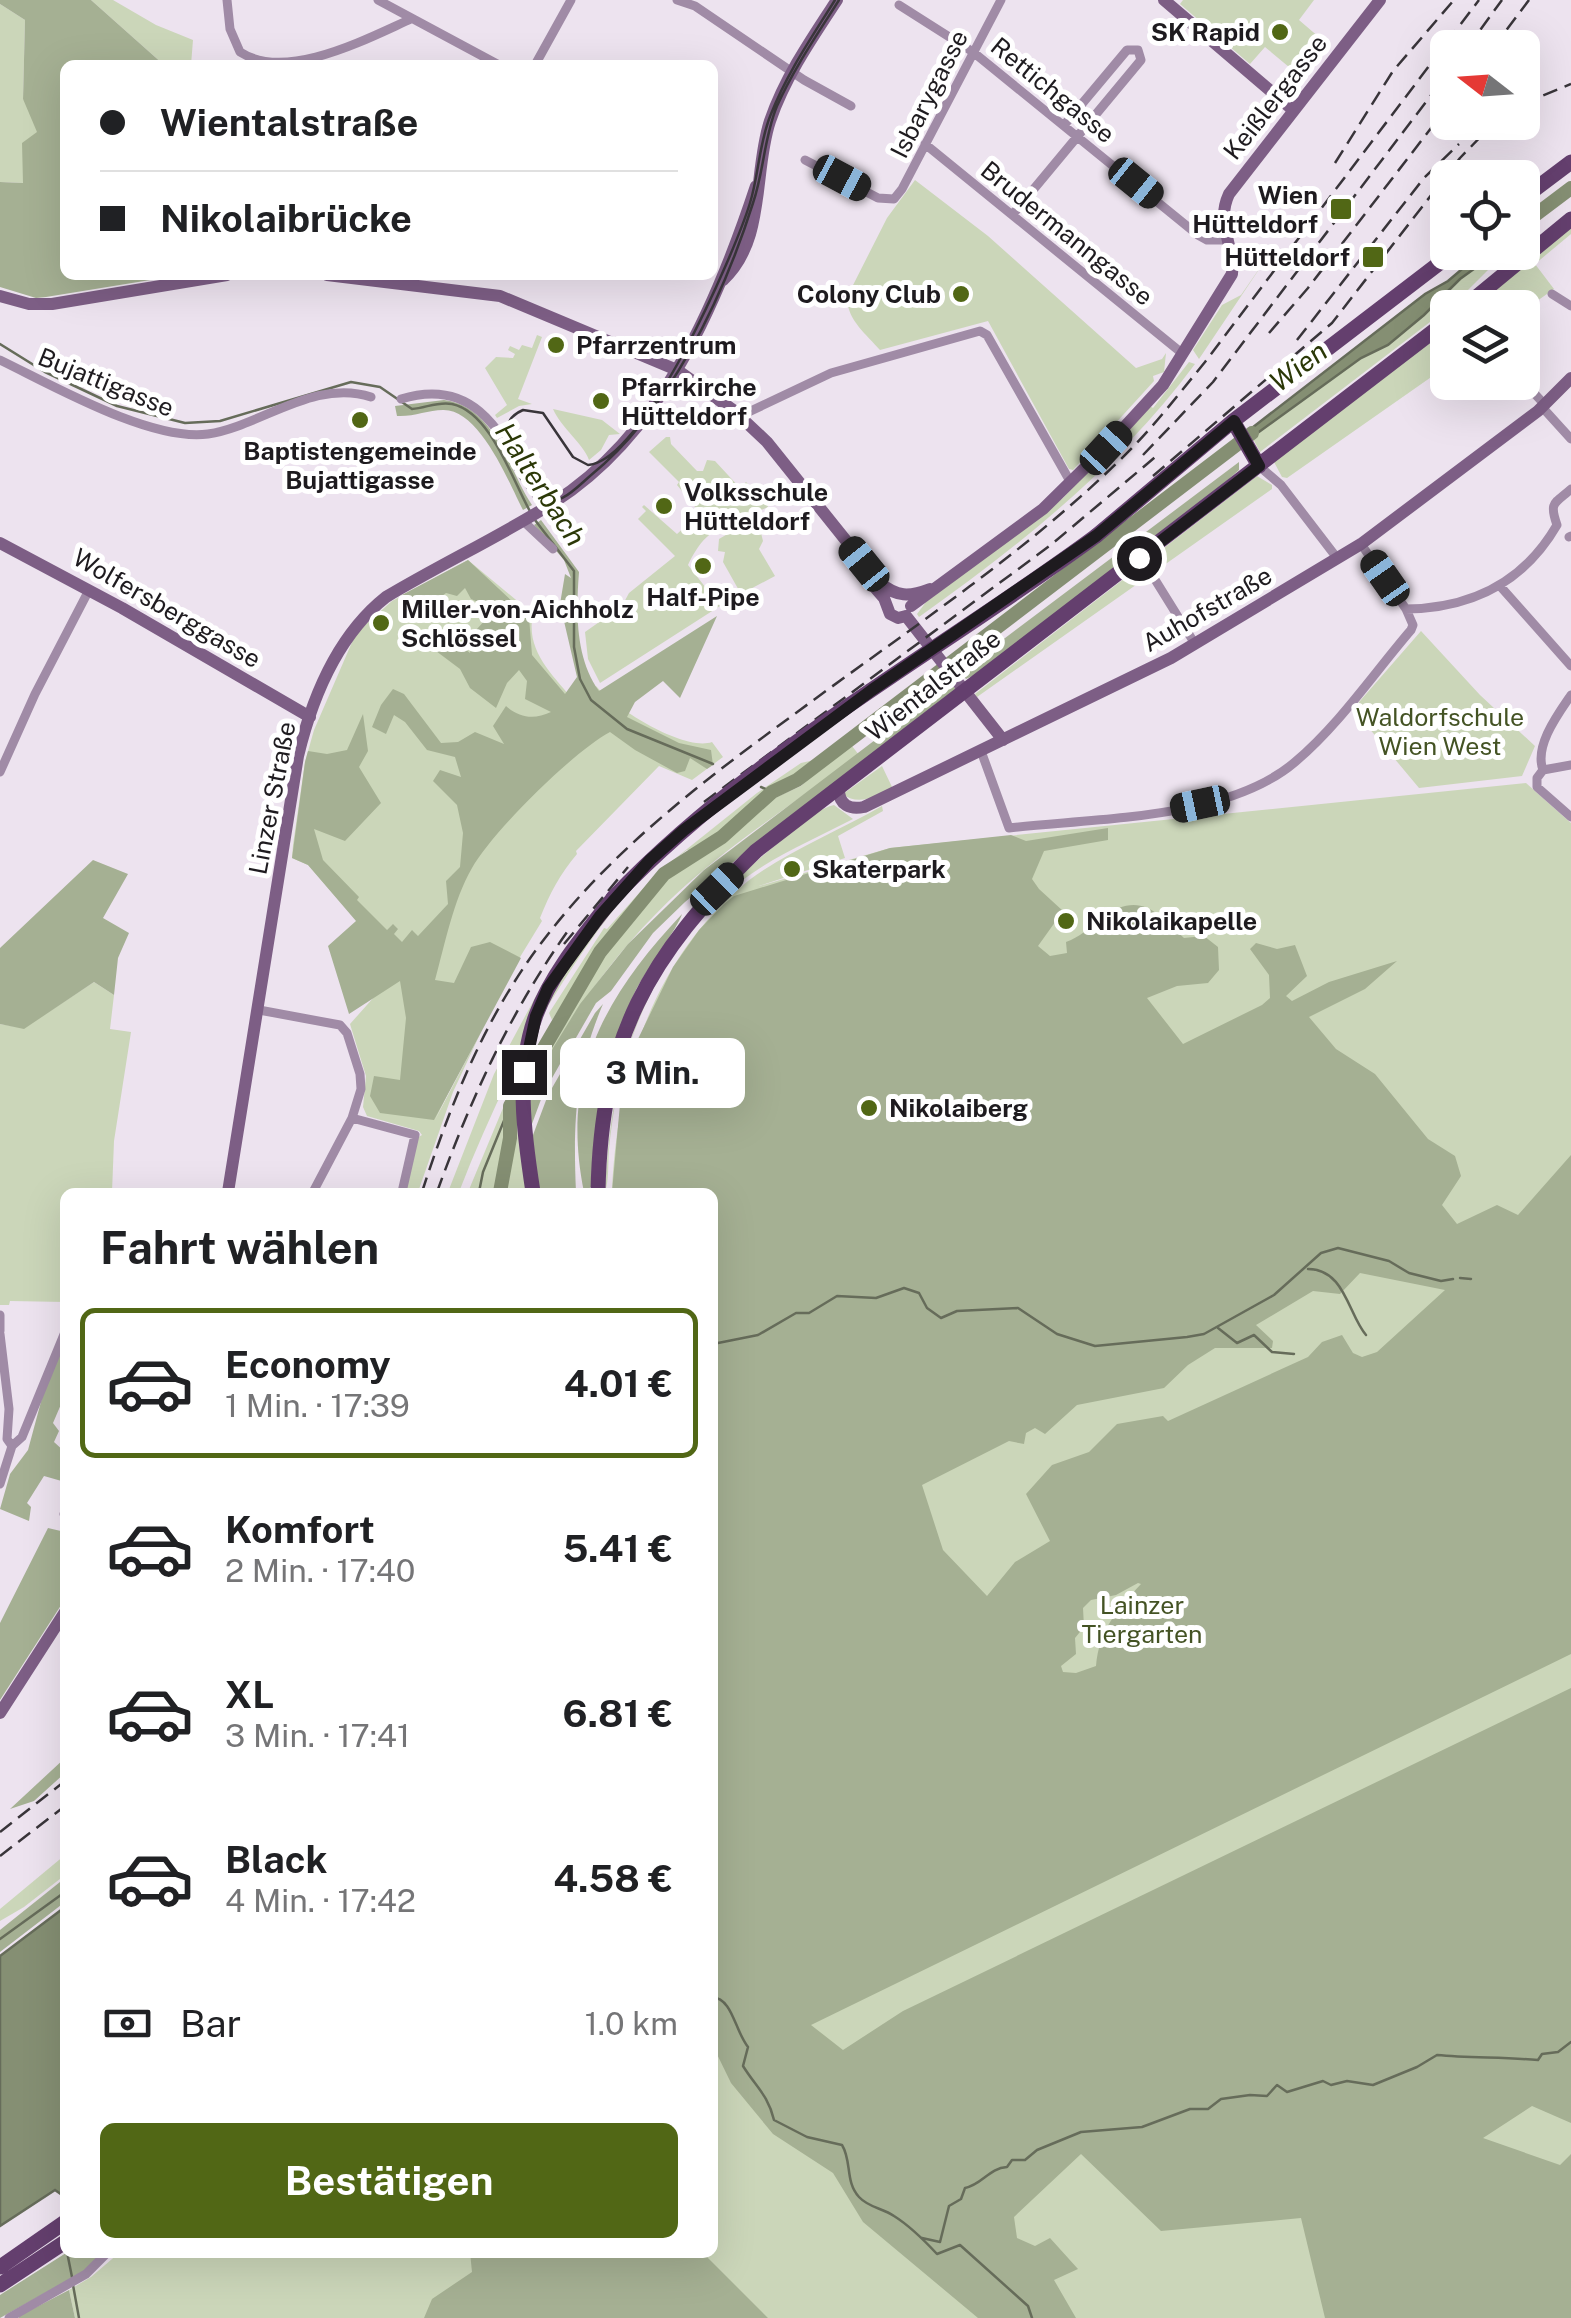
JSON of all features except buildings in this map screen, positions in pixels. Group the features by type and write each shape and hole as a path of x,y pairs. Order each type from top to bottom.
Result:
{"main road":[{"name":"Linzer Straße","path":"719,275 756,186 769,125 792,72 837,0"},
{"name":"Linzer Straße","path":"824,20 846,0"},
{"path":"1164,0 1293,110"},
{"name":"Keißlergasse","path":"901,603 937,586 1042,508 1155,395 1230,278 1233,263 1222,218 1229,194 1380,0"},
{"path":"1540,186 1571,162"},
{"path":"1485,290 1571,220"},
{"path":"533,1188 523,1103 526,1057 536,1016 568,958 613,898 684,830 754,776 887,679 1096,536 1431,270"},
{"path":"2,301 52,304 197,280"},
{"path":"367,280 500,296 675,369 740,416 779,455 810,496 832,536 901,603 1003,740"},
{"name":"Linzer Straße","path":"229,1188 296,765 310,717 342,644 368,612 423,575 533,514 626,442 675,369 717,280"},
{"name":"Wientalstraße","path":"598,1188 603,1120 613,1070 636,1005 658,963 697,910 743,864 963,688 1430,333"},
{"name":"Auhofstraße","path":"839,790 840,800 851,808 870,805 1195,644 1362,544 1544,406 1571,378"},
{"path":"1235,424 1257,462"},
{"name":"Wolfersberggasse","path":"0,543 310,717"},
{"path":"0,1713 60,1620"},
{"path":"0,2267 60,2225"},
{"path":"0,2285 60,2245"}],"street":[{"path":"228,0 230,29 240,52 257,60"},
{"path":"378,0 489,60"},
{"path":"677,0 696,3 792,72 851,106"},
{"name":"Isbarygasse","path":"804,160 886,200 900,193 1000,0"},
{"path":"538,60 564,3"},
{"name":"Rettichgasse","path":"898,5 973,52 1198,235 1208,240 1226,240"},
{"path":"293,60 312,58 411,19"},
{"path":"1013,214 1141,60 1138,50 1128,50 1065,124"},
{"name":"Brudermanngasse","path":"925,144 1184,354"},
{"path":"1552,294 1571,306"},
{"path":"740,416 816,380 976,331 987,335 1071,483"},
{"name":"Bujattigasse","path":"0,360 116,414 173,432 213,433 336,392 371,397"},
{"path":"401,399 448,395 473,404 500,434 533,514 553,549"},
{"path":"1539,400 1571,439"},
{"path":"1257,462 1281,485 1338,558"},
{"path":"1406,609 1438,608 1500,586 1520,572 1543,548 1556,524 1550,510 1571,489"},
{"path":"981,752 1009,828 1172,810 1229,798 1264,784 1293,764 1412,630 1406,609 1362,544"},
{"path":"1154,578 1195,644"},
{"path":"1500,586 1569,659"},
{"path":"0,772 89,590"},
{"path":"1543,770 1540,761 1548,733 1571,695"},
{"path":"1571,764 1543,770 1537,778 1538,788 1571,817"},
{"path":"258,1010 344,1028 361,1081 352,1118 315,1188"},
{"path":"352,1118 415,1135 403,1188"},
{"path":"0,1315 9,1409 7,1439 12,1446"},
{"path":"0,1484 12,1446 21,1439 60,1344"},
{"path":"9,2318 86,2274 102,2258"}],"green space":[{"path":"0,0 91,0 158,60 60,60 60,280 149,280 36,298 0,287 0,182 23,183 22,143 37,132 23,99 25,20 0,4"},
{"path":"91,0 113,0 156,25 193,40 191,60 158,60"},
{"name":"SK Rapid","path":"1183,0 1314,0 1299,20 1327,44 1301,77 1265,47 1250,64 1180,4"},
{"path":"0,4 25,20 23,99 57,124 23,183 0,182"},
{"name":"Colony Club","path":"915,180 988,236 1136,368 1162,359 1166,353 1164,372 1153,376 1154,381 1073,470 988,321 880,350 849,311 848,295 887,218"},
{"path":"1571,225 1571,234 1540,260 1540,251"},
{"path":"1268,256 1199,359 1193,350 1222,305 1241,295"},
{"path":"1471,270 1488,270 1468,290 1448,290"},
{"path":"1518,270 1540,270 1554,289 1540,299 1540,290 1494,290"},
{"path":"1430,308 1430,322 1260,452 1252,437 1361,358 1388,345"},
{"path":"537,335 542,337 518,399 532,404 497,418 495,415 507,405 485,368 496,357 513,358 510,346 519,350 522,345 532,348"},
{"path":"1430,342 1430,378 1287,478 1282,477 1274,462"},
{"path":"1189,362 1195,364 1166,401 1101,470 1032,532 919,617 917,614 926,602 1063,498 1150,406 1153,408"},
{"path":"444,400 461,405 488,426 532,505 523,510 492,449 469,421 443,410 397,416 395,406"},
{"path":"553,409 602,420 620,434 609,435 601,450 589,460"},
{"path":"666,437 697,471 703,471 707,460 715,461 740,488 746,482 767,504 768,507 733,523 757,517 763,541 759,549 775,576 741,594 723,562 725,552 718,551 719,539 731,532 727,525 713,532 688,565 720,606 600,683 588,659 585,632 622,606 629,593 675,556 638,519 646,511 642,507 677,534 700,513 677,485 679,482 649,452"},
{"path":"1239,462 1239,470 1214,492 979,673 966,679 960,672"},
{"path":"1257,476 1272,485 1272,489 977,697 975,694"},
{"path":"541,520 579,572 581,649 599,691 717,616 680,698 663,681 635,702 627,717 679,743 711,750 713,765 707,769 690,758 685,771 677,773 610,732 576,756 515,814 482,852 465,881 435,980 454,983 471,947 490,942 521,958 434,1120 380,1113 370,1096 374,1076 400,1080 406,1018 400,981 349,1014 328,946 356,921 308,865 292,858 305,762 308,751 327,754 347,750 363,714 368,751 359,767 381,803 345,841 314,829 323,860 359,897 357,900 387,930 393,924 398,929 394,934 402,942 412,930 418,936 448,904 446,881 460,867 463,833 457,805 433,781 440,770 461,777 455,757 427,750 405,722 394,715 386,734 372,727 381,705 393,689 404,694 441,743 458,742 475,732 504,744 493,726 506,706 527,716 551,712 525,699 527,681 519,670 507,683 496,708 470,688 460,669 424,642 445,633 470,653 477,629 495,609 471,599 465,588 457,596 446,593 418,614 400,596 468,560 529,617 532,655 565,694 577,677 560,604 565,574 571,578 564,560 534,525"},
{"path":"468,560 533,614 537,651 575,702 596,686 650,726 684,740 712,742 723,757 692,780 659,766 576,851 548,900 542,921 492,1003 435,1120 481,1032 453,1092 419,1188 406,1188 417,1138 422,1135 367,1116 363,1107 366,1076 350,1024 399,969 308,865 292,858 305,762 314,730 356,633 392,601"},
{"name":"Waldorfschule Wien West","path":"1421,631 1480,695 1535,746 1522,776 1419,788 1353,709"},
{"path":"950,683 956,689 766,835 653,933 611,991 596,1003 573,1043 564,1047 529,1132 527,1103 553,1048 580,1004 628,944 704,870"},
{"path":"852,746 859,755 725,853 678,892 626,946 581,1006 527,1103 528,1077 604,954 656,894 667,875 726,840 768,801 801,786"},
{"path":"814,760 769,792 763,791 746,811 693,852 687,850 664,868 601,943 552,1020 549,1013 604,928 657,873 757,793 801,763"},
{"path":"882,766 893,789 861,800 843,794"},
{"name":"Lainzer Tiergarten","path":"1526,783 1571,823 1571,2318 75,2318 69,2290 113,2258 718,2258 718,1188 612,1188 615,1148 632,1062 646,1021 687,945 715,912 763,870 882,806 883,811 838,836 845,858 759,886 890,848"},
{"path":"834,805 853,819 740,882 697,924 661,974 636,1027 645,1004 666,964 693,926 726,889 816,813"},
{"name":"Lainzer Tiergarten","path":"1108,828 1108,840 1044,851 1032,879 1063,911 1038,946 1050,956 1067,953 1066,942 1114,910 1136,905 1155,912 1184,938 1204,936 1218,947 1219,970 1208,983 1177,986 1147,998 1183,1044 1270,998 1269,975 1250,949 1256,943 1277,949 1295,945 1307,976 1286,996 1292,1001 1329,982 1397,961 1365,989 1309,1017 1336,1049 1375,1074 1428,1139 1455,1156 1461,1176 1442,1205 1457,1224 1497,1205 1518,1215 1571,1155 1571,1654 811,2025 843,2050 903,2011 1571,1688 1571,2123 1532,2106 1483,2138 1560,2165 1571,2154 1571,2318 1325,2318 1301,2218 1161,2231 1081,2154 1014,2217 1017,2238 1035,2246 1050,2238 1078,2269 1054,2280 1076,2318 978,2318 863,2222 833,2173 773,2134 731,2083 718,2056 718,1188 612,1188 620,1104 638,1039 673,967 699,930 734,896 890,848 1011,835 1026,841","holes":["1360,1273 1445,1290 1377,1352 1362,1357 1353,1353 1342,1335 1322,1342 1308,1357 1168,1421 1163,1416 1117,1424 1089,1452 1052,1465 1026,1494 1050,1541 1015,1562 987,1596 943,1550 922,1485 1009,1441 1024,1444 1026,1433 1035,1428 1045,1434 1077,1405 1164,1388 1188,1365 1215,1348 1272,1348 1273,1341 1256,1325 1313,1291 1340,1294","1141,1584 1105,1631 1096,1666 1076,1673 1063,1672 1061,1666 1076,1654 1075,1638 1084,1627 1083,1608 1091,1600"]},
{"path":"93,860 128,874 103,918 129,933 118,958 114,995 94,982 24,1029 0,1024 0,948"},
{"path":"637,881 558,990 514,1068 461,1188 450,1188 494,1074 543,983 560,978 581,946"},
{"path":"682,914 635,992 616,1039 599,1112 591,1187 583,1188 578,1111 584,1075 610,1008 654,945"},
{"path":"94,982 114,995 110,1029 131,1032 114,1141 112,1188 60,1188 60,1302 10,1301 9,1305 0,1305 0,1024 24,1028"},
{"path":"603,1004 581,1074 576,1188 536,1188 530,1143 548,1095"},
{"path":"625,1061 613,1118 605,1188 609,1139 617,1091"},
{"path":"518,1072 528,1188 470,1188"},
{"path":"60,1353 60,1407 53,1423 59,1431 54,1442 60,1447 60,1481 44,1476 27,1503 31,1507 29,1521 0,1509 10,1474 28,1450 42,1398"},
{"path":"48,1528 60,1531 60,1607 0,1700 0,1623"},
{"path":"60,1763 60,1778 34,1801 10,1809"},
{"path":"60,1859 60,1879 0,1921 0,1909"},
{"path":"60,1882 60,1906 0,1952 0,1930"},
{"path":"60,2257 99,2258 85,2271 0,2318 0,2295"},
{"path":"471,2258 708,2258 768,2318 424,2318 432,2299 472,2272"},
{"path":"69,2290 75,2318 19,2318 19,2316"}],"shaded area":[{"path":"1461,270 1472,270 1449,290 1432,290"},
{"path":"1430,291 1430,309 1388,345 1361,358 1252,437 1248,431"},
{"path":"60,1911 60,2194 55,2190 0,2226 0,1956"}],"waterway":[{"name":"Wien","path":"1540,211 1571,188"},
{"name":"Halterbach","path":"0,344 45,372 117,406 185,423 220,421 351,382 380,387 412,409 452,404 466,410 489,434 531,513"},
{"name":"Wien","path":"501,1188 510,1138 510,1106 600,952 664,874 722,837 772,792 797,780 1252,433"},
{"name":"Halterbach","path":"535,520 574,571 574,647 580,679 591,700 627,729 713,764"},
{"name":"Halterbach","path":"761,787 772,792"},
{"path":"480,1188 510,1106"},
{"path":"718,1343 758,1335 837,1296 876,1298 904,1288 919,1293 927,1308 941,1318 957,1311 1018,1308 1057,1334 1095,1346 1187,1337 1204,1334 1274,1295 1321,1253 1338,1248 1389,1261 1409,1273 1441,1281 1453,1279"},
{"path":"1308,1269 1320,1271 1338,1284 1366,1335"},
{"path":"1460,1278 1471,1279"},
{"path":"1218,1328 1237,1343 1254,1335 1272,1352 1294,1354"},
{"path":"0,1939 60,1896"},
{"path":"718,1999 725,2003 748,2047 743,2066 765,2097 774,2120 807,2137 842,2145 852,2185 863,2201 900,2220 937,2254 960,2245 1028,2306 1032,2318"},
{"path":"922,2238 940,2242 949,2206 961,2199 965,2188 1007,2167 1012,2160 1025,2160 1037,2150 1081,2132 1142,2127 1190,2109 1208,2109 1221,2099 1267,2096 1277,2085 1287,2092 1323,2081 1331,2085 1347,2081 1373,2085 1437,2055 1538,2060 1542,2054 1558,2052 1571,2042"},
{"path":"68,2258 72,2277"},
{"path":"73,2285 79,2318"}],"tram line":[{"path":"835,0 777,99 764,136 750,203 726,265 684,352 635,430 610,455 588,465 573,457 543,413 523,410 506,428 508,453 514,467 538,499 553,501 566,496 618,450 645,420 690,351 741,239 777,106 839,0"}],"railway":[{"path":"1335,163 1393,71 1454,0"},
{"path":"423,1188 458,1094 503,1000 569,908 630,846 696,789 1005,559 1121,459 1205,362 1479,0"},
{"path":"1480,30 1502,0"},
{"path":"1506,30 1529,0"},
{"path":"1540,97 1571,84"},
{"path":"1143,455 1213,382 1430,97"},
{"path":"1269,333 1430,129"},
{"path":"1153,476 1332,323 1478,140"},
{"path":"1297,340 1424,178 1459,144"},
{"path":"704,802 1052,544 1160,453"},
{"path":"564,944 628,867"},
{"path":"439,1188 494,1055 570,928"},
{"path":"0,1832 60,1785"},
{"path":"0,1856 60,1810"}],"place":[{"name":"SK Rapid","path":"1280,32"},
{"name":"Wien Hütteldorf","path":"1341,209"},
{"name":"Hütteldorf","path":"1373,257"},
{"name":"Colony Club","path":"961,294"},
{"name":"Pfarrzentrum","path":"556,345"},
{"name":"Pfarrkirche Hütteldorf","path":"601,401"},
{"name":"Baptistengemeinde Bujattigasse","path":"360,420"},
{"name":"Volksschule Hütteldorf","path":"664,506"},
{"name":"Half-Pipe","path":"703,566"},
{"name":"Miller-von-Aichholz Schlössel","path":"381,623"},
{"name":"Skaterpark","path":"792,869"},
{"name":"Nikolaikapelle","path":"1066,921"},
{"name":"Nikolaiberg","path":"869,1108"}],"route":[{"path":"524,1072 536,1016 548,988 613,898 650,860 684,830 872,690 1096,536 1234,421 1259,466 1139,558"}]}
